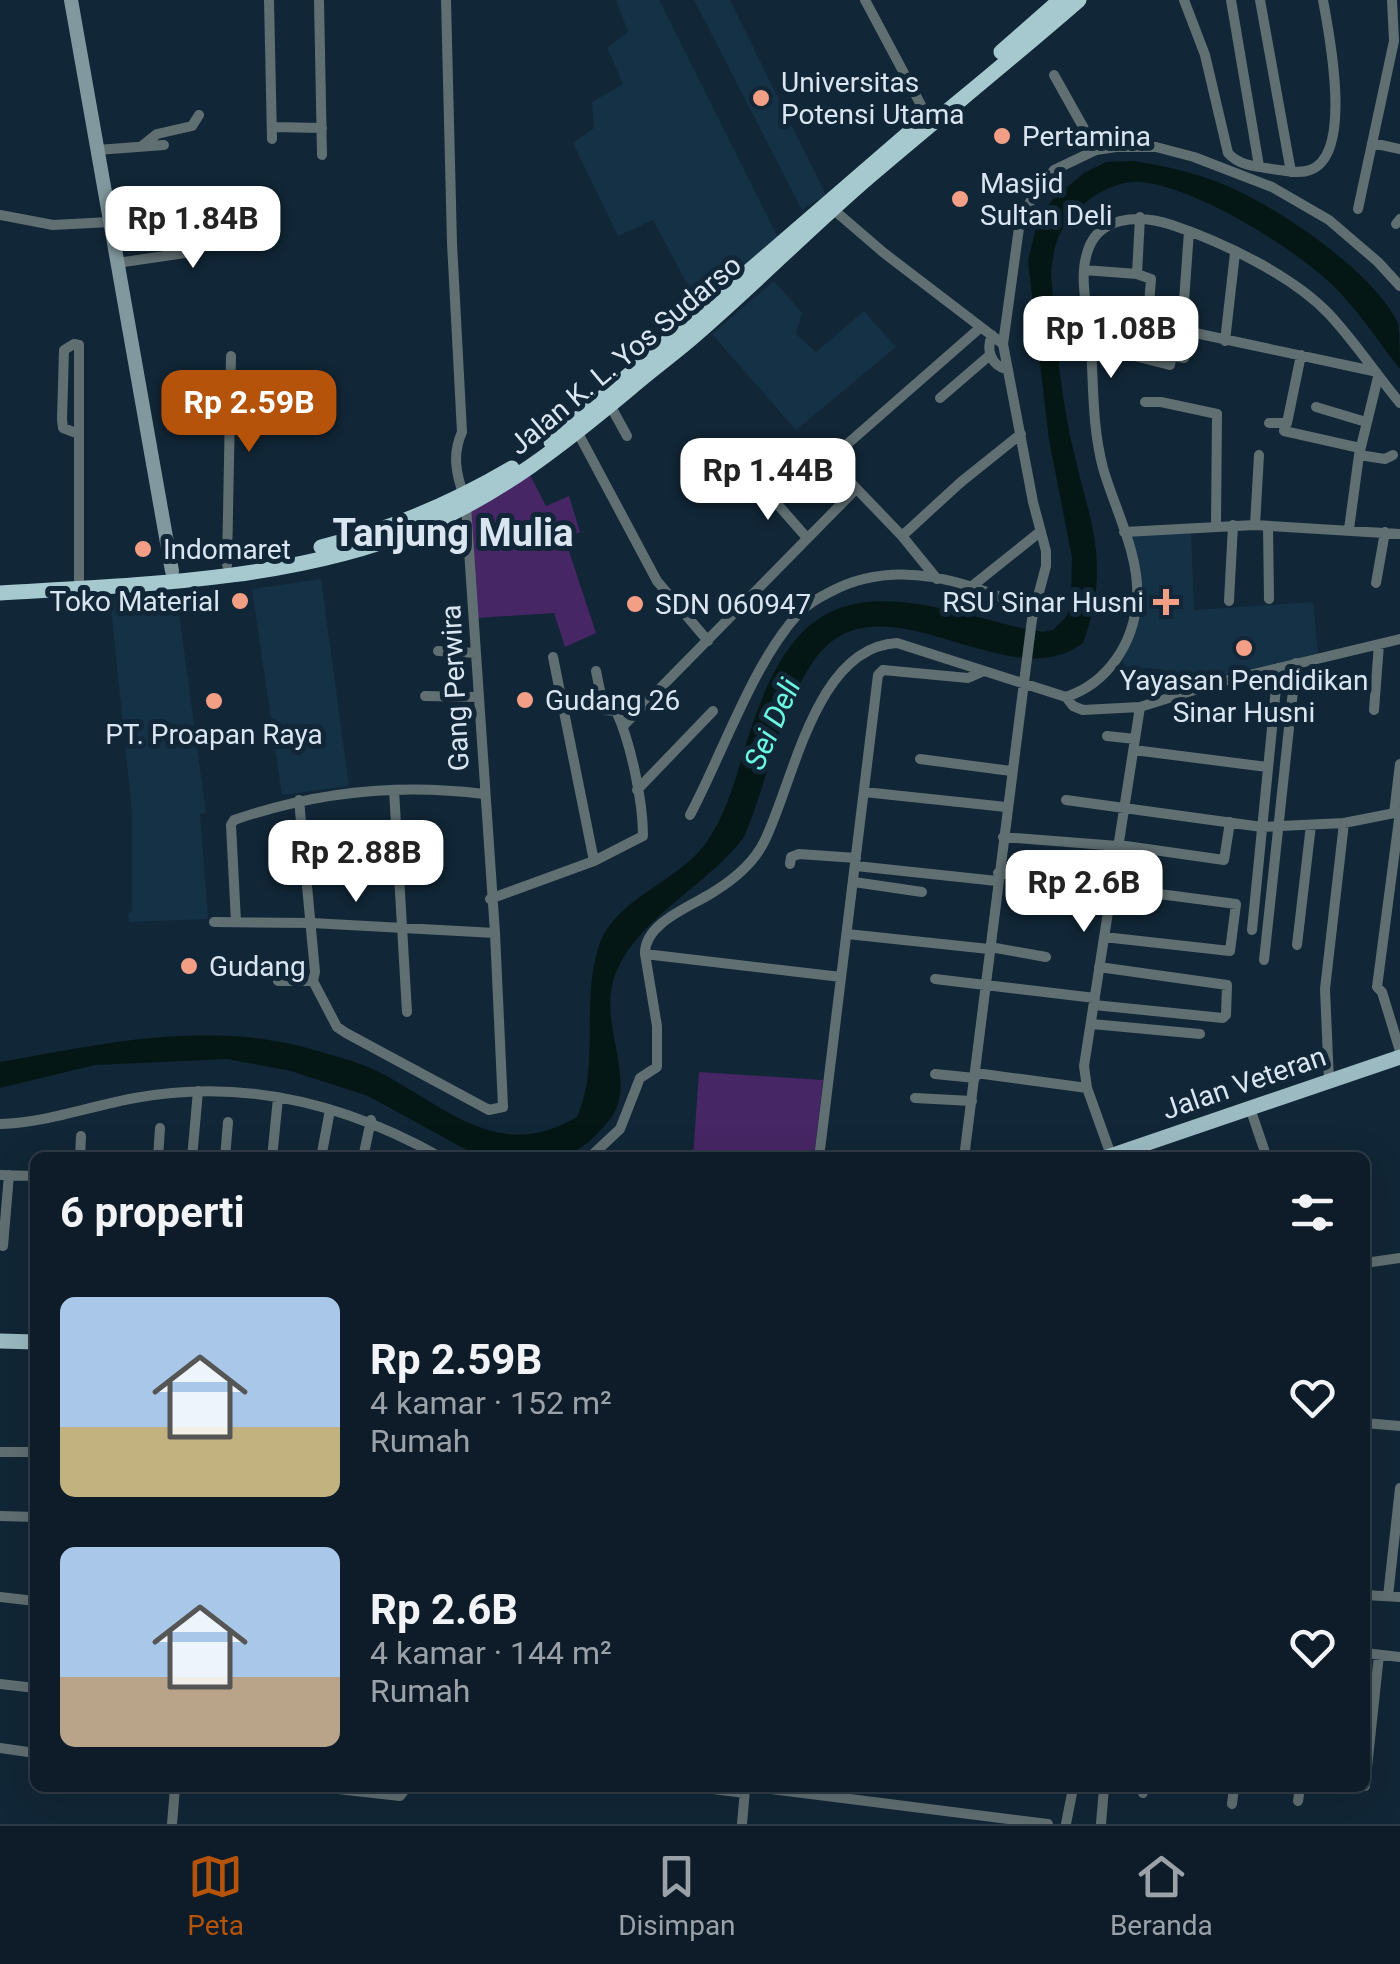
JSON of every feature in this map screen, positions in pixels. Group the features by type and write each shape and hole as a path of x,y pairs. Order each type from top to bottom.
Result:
{"highway":[{"name":"Jalan K. L. Yos Sudarso","path":"0,593 173,576 284,557 365,536 465,501 533,467 685,344 1060,0"},
{"name":"Jalan K. L. Yos Sudarso","path":"0,585 263,570 344,552 416,530 538,453 1079,0"}],"main road":[{"path":"70,0 173,576"},
{"name":"Jalan Veteran","path":"1148,1150 1400,1054"},
{"path":"0,1342 30,1342"}],"street":[{"path":"269,0 272,133 322,128"},
{"path":"320,0 322,155"},
{"name":"Gang Perwira","path":"313,982 337,1027 489,1110 498,1110 505,1102 465,501 456,470 455,446 462,432 452,244 446,0"},
{"path":"866,0 930,121"},
{"path":"1231,0 1259,166"},
{"path":"1260,0 1291,172"},
{"path":"1185,1 1204,54 1228,153 1238,162 1291,172 1310,170 1320,164 1333,122 1337,87 1323,0"},
{"path":"1358,209 1397,29 1392,0"},
{"path":"1054,75 1096,150"},
{"path":"142,146 156,134 192,126 199,115"},
{"path":"1372,142 1400,149"},
{"path":"97,150 164,146"},
{"path":"965,1152 1006,807 1033,615 1046,566 1003,344 1013,258 1030,202 1054,170 1096,150 1141,146 1171,150 1272,187 1329,220 1400,286"},
{"path":"117,263 185,253 185,203"},
{"path":"834,210 1003,344"},
{"path":"0,215 53,224 110,222"},
{"path":"594,1152 620,1128 640,1078 657,1066 657,1026 646,942 666,920 714,892 756,856 827,691 848,664 873,647 897,643 1066,696 1089,688 1102,678 1122,648 1133,623 1137,588 1094,427 1084,270 1089,246 1099,232 1130,216 1140,217 1190,231 1286,280 1309,296 1341,328 1400,403"},
{"path":"1137,274 1140,217"},
{"path":"1091,344 1170,364 1172,356 1184,358 1190,231"},
{"path":"1225,341 1234,253"},
{"path":"1084,270 1137,274 1151,279 1150,323 1376,374"},
{"path":"938,579 829,460 981,327"},
{"path":"992,335 990,355 1000,368 1008,370"},
{"path":"79,434 63,428 62,420 64,350 74,344 78,345 79,434 79,580"},
{"path":"940,398 990,355"},
{"path":"1300,355 1284,431 1385,458 1393,455"},
{"path":"226,565 231,356"},
{"path":"1349,529 1376,374"},
{"path":"1145,402 1217,414 1216,525"},
{"path":"610,406 626,436"},
{"path":"1316,407 1366,422"},
{"path":"1269,423 1285,425"},
{"path":"578,433 657,581 708,641"},
{"path":"902,536 1021,434"},
{"path":"1255,525 1260,455"},
{"path":"758,482 807,538"},
{"path":"623,726 855,490"},
{"path":"1230,601 1233,525"},
{"path":"1124,532 1255,525 1400,534"},
{"path":"1268,527 1269,599"},
{"path":"971,587 1040,531"},
{"path":"1376,582 1385,532"},
{"path":"690,815 760,671 800,612 842,586 868,576 914,573 971,587 1033,615"},
{"path":"1066,696 1083,710 1140,707 1220,682 1400,639"},
{"path":"1374,710 1379,644"},
{"path":"438,652 476,652"},
{"path":"553,658 594,861"},
{"path":"1264,960 1296,663"},
{"path":"1252,930 1278,668"},
{"path":"820,1152 881,671 968,678 984,671"},
{"path":"490,899 594,861 642,836 623,726 616,711 604,710 596,672"},
{"path":"424,696 478,697"},
{"path":"1107,1152 1086,1088 1084,1066 1140,707"},
{"path":"637,790 713,711"},
{"path":"1107,736 1135,745 1267,767"},
{"path":"920,759 1011,771"},
{"path":"1400,764 1398,812 1376,987 1382,992 1400,1054"},
{"path":"394,790 407,1012"},
{"path":"236,922 232,822 299,800 394,790 484,794"},
{"path":"864,792 1006,807"},
{"path":"278,981 313,982 312,923 299,800"},
{"path":"1066,800 1262,827 1344,823 1398,812"},
{"path":"1003,837 1119,846 1224,860 1230,822"},
{"path":"1329,1081 1325,989 1344,823"},
{"path":"1297,945 1311,825"},
{"path":"790,864 791,856 799,854 1234,902 1236,907 1231,949 1104,937"},
{"path":"854,882 922,892"},
{"path":"214,922 495,933"},
{"path":"847,934 1046,957"},
{"path":"645,954 841,977"},
{"path":"935,979 1094,1002 1224,1018 1226,1015 1228,984 1099,967"},
{"path":"1092,1024 1200,1034"},
{"path":"936,1074 1086,1088"},
{"path":"193,1152 198,1091"},
{"path":"0,1124 20,1124 133,1098 198,1091 238,1092 371,1120 431,1152"},
{"path":"273,1152 278,1098"},
{"path":"915,1098 972,1101"},
{"path":"1250,1108 1265,1152"},
{"path":"322,1152 330,1110"},
{"path":"364,1152 371,1120"},
{"path":"225,1152 228,1122"},
{"path":"158,1152 160,1128"},
{"path":"80,1152 81,1136"},
{"path":"3,1246 4,1175 30,1176"},
{"path":"1370,1262 1400,1258"},
{"path":"1370,1423 1400,1426"},
{"path":"0,1452 30,1452"},
{"path":"1394,1597 1400,1488"},
{"path":"0,1516 30,1517"},
{"path":"0,1596 30,1600"},
{"path":"1370,1654 1400,1657"},
{"path":"1370,1740 1379,1655"},
{"path":"0,1684 30,1687"},
{"path":"0,1748 30,1752"},
{"path":"172,1824 175,1792"},
{"path":"364,1792 400,1796 403,1792"},
{"path":"742,1824 745,1792"},
{"path":"795,1792 1048,1824"},
{"path":"1066,1824 1072,1792"},
{"path":"1101,1824 1104,1792"},
{"path":"1232,1804 1234,1792"},
{"path":"1298,1801 1299,1792"}],"shaded area":[{"path":"616,0 659,0 779,240 698,304 653,220 618,236 573,143 594,128 592,102 623,84 607,48 628,32"},
{"name":"Universitas Potensi Utama","path":"694,0 730,0 826,195 802,210"},
{"path":"774,281 802,313 796,334 816,352 864,311 896,347 796,430 712,334"},
{"path":"529,473 546,506 569,496 580,532 565,539 596,633 565,647 554,613 477,618 470,508"},
{"path":"1191,529 1194,610 1313,602 1318,653 1165,696 1162,669 1126,667 1120,657 1136,616 1126,534"},
{"path":"321,579 349,786 282,795 252,589"},
{"path":"176,591 206,813 200,814 208,919 129,922 132,812 110,598"},
{"path":"699,1072 823,1080 815,1152 693,1152"}],"water":[{"name":"Sei Deli","path":"1133,161 1190,173 1232,188 1287,218 1342,258 1385,302 1398,323 1400,369 1327,280 1264,234 1211,205 1161,186 1128,182 1106,189 1076,210 1058,238 1051,272 1063,398 1097,563 1092,613 1083,643 1053,657 1019,657 909,630 874,627 842,635 815,659 793,699 744,837 650,925 620,964 610,1001 620,1096 612,1116 589,1142 574,1152 471,1152 368,1096 291,1071 227,1059 95,1065 0,1088 0,1062 147,1038 220,1036 295,1045 368,1067 443,1110 493,1131 519,1135 547,1130 577,1117 588,1076 591,989 599,946 618,915 694,857 706,843 728,800 769,684 786,653 806,629 828,613 854,604 885,601 920,604 1043,632 1053,630 1066,617 1071,606 1072,557 1049,440 1028,261 1038,219 1053,199 1084,173 1106,162"}],"place":[{"name":"Universitas Potensi Utama","path":"761,98"},
{"name":"Pertamina","path":"1002,136"},
{"name":"Masjid Sultan Deli","path":"960,199"},
{"name":"Indomaret","path":"143,549"},
{"name":"Toko Material","path":"240,601"},
{"name":"RSU Sinar Husni","path":"1166,602"},
{"name":"SDN 060947","path":"635,604"},
{"name":"Yayasan Pendidikan Sinar Husni","path":"1244,648"},
{"name":"Gudang 26","path":"525,700"},
{"name":"PT. Proapan Raya","path":"214,701"},
{"name":"Gudang","path":"189,966"}],"district":[{"name":"Tanjung Mulia","path":"453,533"}]}
